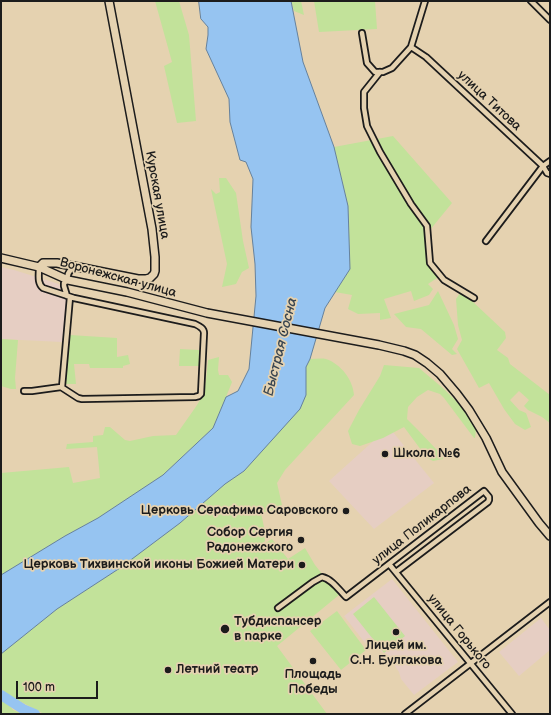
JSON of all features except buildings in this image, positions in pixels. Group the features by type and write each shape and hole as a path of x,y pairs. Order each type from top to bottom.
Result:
{"street":[{"name":"Курская улица","path":"38,267 42,263 48,262 146,280 155,272 156,268 152,229 109,1"},
{"path":"362,33 367,63 375,72 383,72 392,68 411,47 426,1"},
{"path":"531,1 550,20"},
{"name":"улица Титова","path":"411,47 426,57 550,174"},
{"path":"380,72 364,92 364,108 367,126 380,152 411,204 427,226 430,263 444,280 474,298"},
{"path":"486,241 543,166 550,161"},
{"name":"Воронежская улица","path":"1,258 38,267 68,280 128,292 207,313 379,345 404,351 423,359 440,374 469,410 486,438 502,472 550,536"},
{"path":"24,391 62,387 78,398 82,399 195,397 201,394 204,333 202,328 195,324 69,297 41,286 39,282 38,267"},
{"path":"62,387 69,297 64,285 68,280 67,276 69,271 78,267"},
{"name":"улица Поликарпова","path":"278,608 322,577 327,578 346,597 484,491 489,497 488,502 396,572"},
{"name":"улица Горького","path":"389,564 512,714"},
{"path":"405,714 550,602"}],"shaded area":[{"path":"1,267 59,284 68,300 62,342 1,339"},
{"name":"Школа №6","path":"389,427 434,483 374,529 329,481"},
{"name":"Лицей им. С.Н. Булгакова","path":"392,579 458,662 414,695 401,679 399,672 388,656 379,650 369,648 344,616"},
{"path":"541,618 550,630 550,650 519,676 499,652"}],"green space":[{"path":"155,1 179,1 189,35 196,121 177,123 164,66 172,62"},
{"path":"291,1 301,1 304,15 294,11"},
{"path":"314,1 375,1 377,29 319,32"},
{"path":"393,136 452,203 425,236 437,278 428,284 433,289 429,295 414,301 411,291 384,299 391,318 380,320 380,313 358,314 348,309 352,295 335,292 350,269 348,206 334,147"},
{"path":"219,178 226,178 236,193 243,241 249,268 242,272 236,284 222,287 227,264 211,189 216,194 220,192"},
{"path":"438,291 454,325 458,339 452,349 457,354 452,355 421,329 406,327 394,314 429,305"},
{"path":"460,293 472,301 505,332 506,338 497,350 508,358 510,364 550,395 550,423 524,406 529,400 519,391 510,400 519,410 526,413 531,427 525,430 515,424 504,409 489,383 479,388 457,349 462,340 458,325 456,299"},
{"path":"70,335 117,338 117,357 128,355 130,364 123,366 123,368 90,368 89,364 74,364 76,384 66,384"},
{"path":"1,339 18,340 15,378 16,389 1,386"},
{"path":"180,349 199,350 199,366 179,366"},
{"path":"219,357 219,375 228,375 232,382 213,428 163,475 98,518 1,575 1,473 69,467 73,483 100,478 97,447 66,449 67,444 93,442 93,436 103,435 105,427 110,427 125,440 130,441 153,436 176,435 204,394 208,360"},
{"path":"310,359 326,359 337,365 349,378 354,395 285,470 277,483 282,505 275,510 261,513 265,541 259,547 272,539 288,559 305,548 315,565 339,595 277,646 327,714 44,714 10,696 1,689 1,654 57,609 120,568 180,523 225,484 244,471 306,395 306,367"},
{"path":"384,365 419,368 459,404 476,429 475,438 444,398 440,394 428,390 417,397 408,407 407,419 436,449 442,453 443,459 433,461 427,458 404,427 383,438 360,446 352,444 348,431 380,376"},
{"path":"374,597 405,636 384,653 353,614"},
{"path":"337,611 366,650 341,670 310,631"},
{"path":"1,700 13,710 23,714 1,714"}],"water":[{"name":"Быстрая Сосна","path":"199,1 291,1 303,62 334,147 348,206 350,269 325,308 310,359 306,367 306,395 300,409 244,471 225,484 180,523 120,568 57,609 1,654 1,575 98,518 163,475 213,428 226,397 238,391 249,369 256,296 255,264 251,227 253,179 246,162 240,160 230,122 229,99 206,49 208,27 201,19"}],"waterway":[{"path":"1,695 23,709 35,714"}],"place":[{"name":"Школа №6","path":"385,454"},
{"name":"Церковь Серафима Саровского","path":"346,511"},
{"name":"Собор Сергия Радонежского","path":"301,540"},
{"name":"Церковь Тихвинской иконы Божией Матери","path":"302,565"},
{"name":"Тубдиспансер в парке","path":"225,629"},
{"name":"Лицей им. С.Н. Булгакова","path":"396,632"},
{"name":"Площадь Победы","path":"313,661"},
{"name":"Летний театр","path":"168,670"}]}
